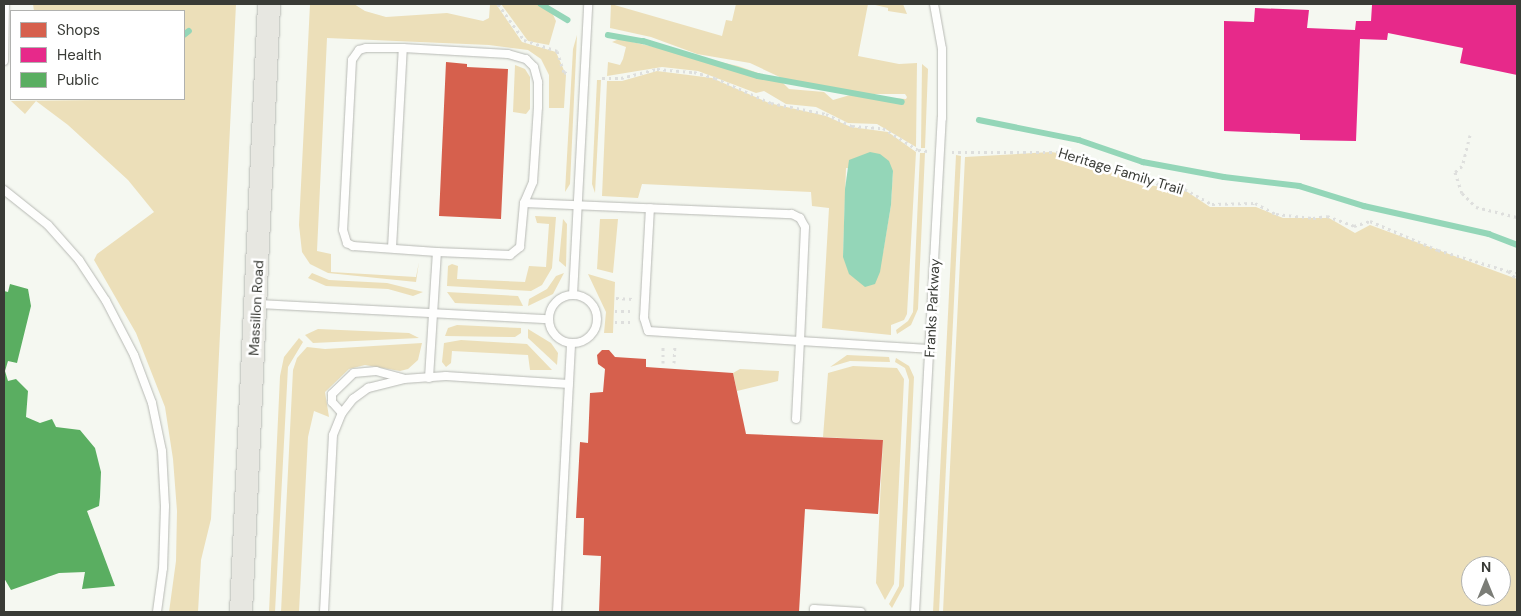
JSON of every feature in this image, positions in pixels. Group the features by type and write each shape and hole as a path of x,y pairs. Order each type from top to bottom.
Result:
{"main road":[{"name":"Massillon Road","path":"241,612 269,4"}],"lane":[{"path":"4,61 5,4"},
{"path":"573,295 588,4"},
{"name":"Franks Parkway","path":"915,612 940,151 942,49 934,4"},
{"path":"366,48 402,48 508,54 526,59 534,67 538,82 538,107 533,182 524,203 520,247 516,253 510,256 353,246 344,238 352,60 359,50 366,48"},
{"path":"392,248 402,48"},
{"path":"4,190 48,225 78,260 106,301 134,355 152,403 162,451 164,506 163,568 157,612"},
{"path":"524,203 792,214 800,218 805,227 796,418"},
{"path":"650,208 644,318 648,331 929,349"},
{"path":"429,378 437,252"},
{"path":"573,295 588,300 596,313 597,321 590,335 572,343 555,336 549,319 558,300 573,295"},
{"path":"256,304 549,319"},
{"path":"557,612 572,343"},
{"path":"342,413 332,402 332,394 354,373 376,371 404,378 446,376 569,384"},
{"path":"324,612 333,435 342,413 368,388 404,378"},
{"path":"814,612 814,609 861,612"}],"path":[{"path":"498,4 524,40 557,51 564,72 569,74"},
{"name":"Heritage Family Trail","path":"602,78 621,78 657,69 694,72 771,103 826,114 852,126 883,128 918,150 1064,152 1150,183 1179,186 1212,204 1254,203 1276,214 1314,218 1327,216 1354,226 1370,221 1438,250 1508,271 1517,279"},
{"path":"1470,135 1462,166 1455,172 1462,194 1476,207 1517,217"},
{"path":"1508,271 1517,272"},
{"path":"663,345 663,363"},
{"path":"674,363 675,345"}],"shaded area":[{"path":"33,4 236,4 211,519 201,560 198,612 169,612 176,561 177,511 173,459 165,407 136,333 94,260 97,254 154,212 128,180 68,125 36,101 25,114 11,101 185,100 185,10 34,10"},
{"path":"310,4 354,4 365,11 386,17 447,13 483,21 489,18 490,4 496,4 522,42 556,52 566,75 564,108 549,108 549,75 541,59 528,50 489,45 327,38 317,251 331,254 331,272 416,277 419,262 416,282 328,273 310,264 302,252 299,225"},
{"path":"501,4 548,4 556,21 549,45 528,41"},
{"path":"611,4 722,36 726,20 732,21 736,4 868,4 858,56 899,64 917,63 916,147 877,124 848,123 816,107 786,104 764,91 756,93 698,71 662,67 607,76 608,62 620,65 623,59 626,47 612,42 619,39 738,66 781,81 789,89 824,92 833,100 850,95 906,99 907,97 905,94 868,94 786,80 750,63 697,54 651,37 610,28"},
{"path":"871,4 903,4 907,14 888,11 888,8"},
{"path":"577,35 570,184 565,192 573,49"},
{"path":"922,64 928,69 925,148 921,148"},
{"path":"515,65 525,69 530,77 530,109 526,114 513,112"},
{"path":"657,71 712,78 769,103 826,116 851,127 888,132 916,152 907,314 904,320 891,325 891,335 822,328 829,208 812,206 811,192 642,184 638,198 602,196 607,81 622,81","holes":["846,168 893,171 891,205 883,252 843,257"]},
{"path":"597,80 601,80 595,193 592,184"},
{"path":"870,152 880,154 889,161 893,171 891,205 880,272 875,284 865,287 849,274 843,257 845,189 849,160"},
{"path":"1051,152 1072,155 1149,185 1186,191 1210,207 1256,207 1283,218 1329,218 1355,233 1370,225 1517,279 1517,612 943,612 965,157"},
{"path":"920,153 925,153 918,309 911,325 897,334 896,330 908,321 913,312"},
{"path":"956,155 961,156 939,612 933,612"},
{"path":"535,216 556,217 552,268 542,285 531,291 447,286 448,266 452,264 458,266 457,279 525,282 529,266 546,267 549,224 537,223"},
{"path":"563,219 567,224 566,267 559,261"},
{"path":"600,219 618,219 613,273 597,269"},
{"path":"312,273 329,280 387,283 423,292 413,296 388,289 326,286 308,278"},
{"path":"564,273 553,294 528,306 529,299 547,289 556,276"},
{"path":"588,274 615,282 613,333 604,333 606,312"},
{"path":"447,292 518,296 523,306 455,303"},
{"path":"457,325 521,328 521,333 515,337 445,336 448,328"},
{"path":"318,329 409,333 419,338 313,343 305,335"},
{"path":"528,329 551,343 558,353 557,365 528,338"},
{"path":"299,338 303,342 288,367 275,612 269,612 280,376 284,357"},
{"path":"461,340 527,344 552,370 530,370 528,355 452,351 451,363 446,367 442,362 444,343"},
{"path":"422,343 418,360 408,369 400,371 365,365 349,369 325,392 329,417 314,411 308,437 299,612 281,612 293,370 297,358 307,347 325,349"},
{"path":"847,355 889,357 890,362 850,361 830,367"},
{"path":"896,358 909,366 914,377 904,586 892,608 889,604 899,586 909,380 905,368 895,362"},
{"path":"853,366 897,368 904,379 894,584 885,600 876,583 883,440 823,437 828,373"},
{"path":"740,369 779,371 778,381 737,391 733,373"}],"building: Shops":[{"path":"446,62 467,64 467,67 508,69 501,219 439,216"},
{"path":"602,350 609,350 615,357 646,359 646,367 733,373 746,434 883,440 878,514 805,509 799,612 599,612 601,556 583,555 584,518 576,518 580,442 588,443 590,393 603,392 605,369 598,364 597,355"}],"building: Health":[{"path":"1517,4 1517,75 1460,63 1463,48 1388,33 1387,40 1360,39 1356,141 1300,140 1300,134 1224,131 1224,21 1254,22 1255,8 1309,10 1307,28 1355,30 1356,21 1371,21 1372,5"}],"building: Public":[{"path":"10,284 28,289 31,306 17,363 8,361 5,371 8,381 16,379 28,391 26,417 40,423 52,419 56,427 80,430 95,448 101,472 99,506 87,511 115,586 82,589 85,572 59,573 11,590 4,578 4,291 8,292"}],"waterway":[{"path":"541,4 568,20"},
{"path":"185,34 189,31"},
{"path":"608,35 643,41 758,76 902,102"},
{"path":"979,120 1079,140 1143,162 1224,177 1299,186 1364,206 1489,234 1517,245"}]}
